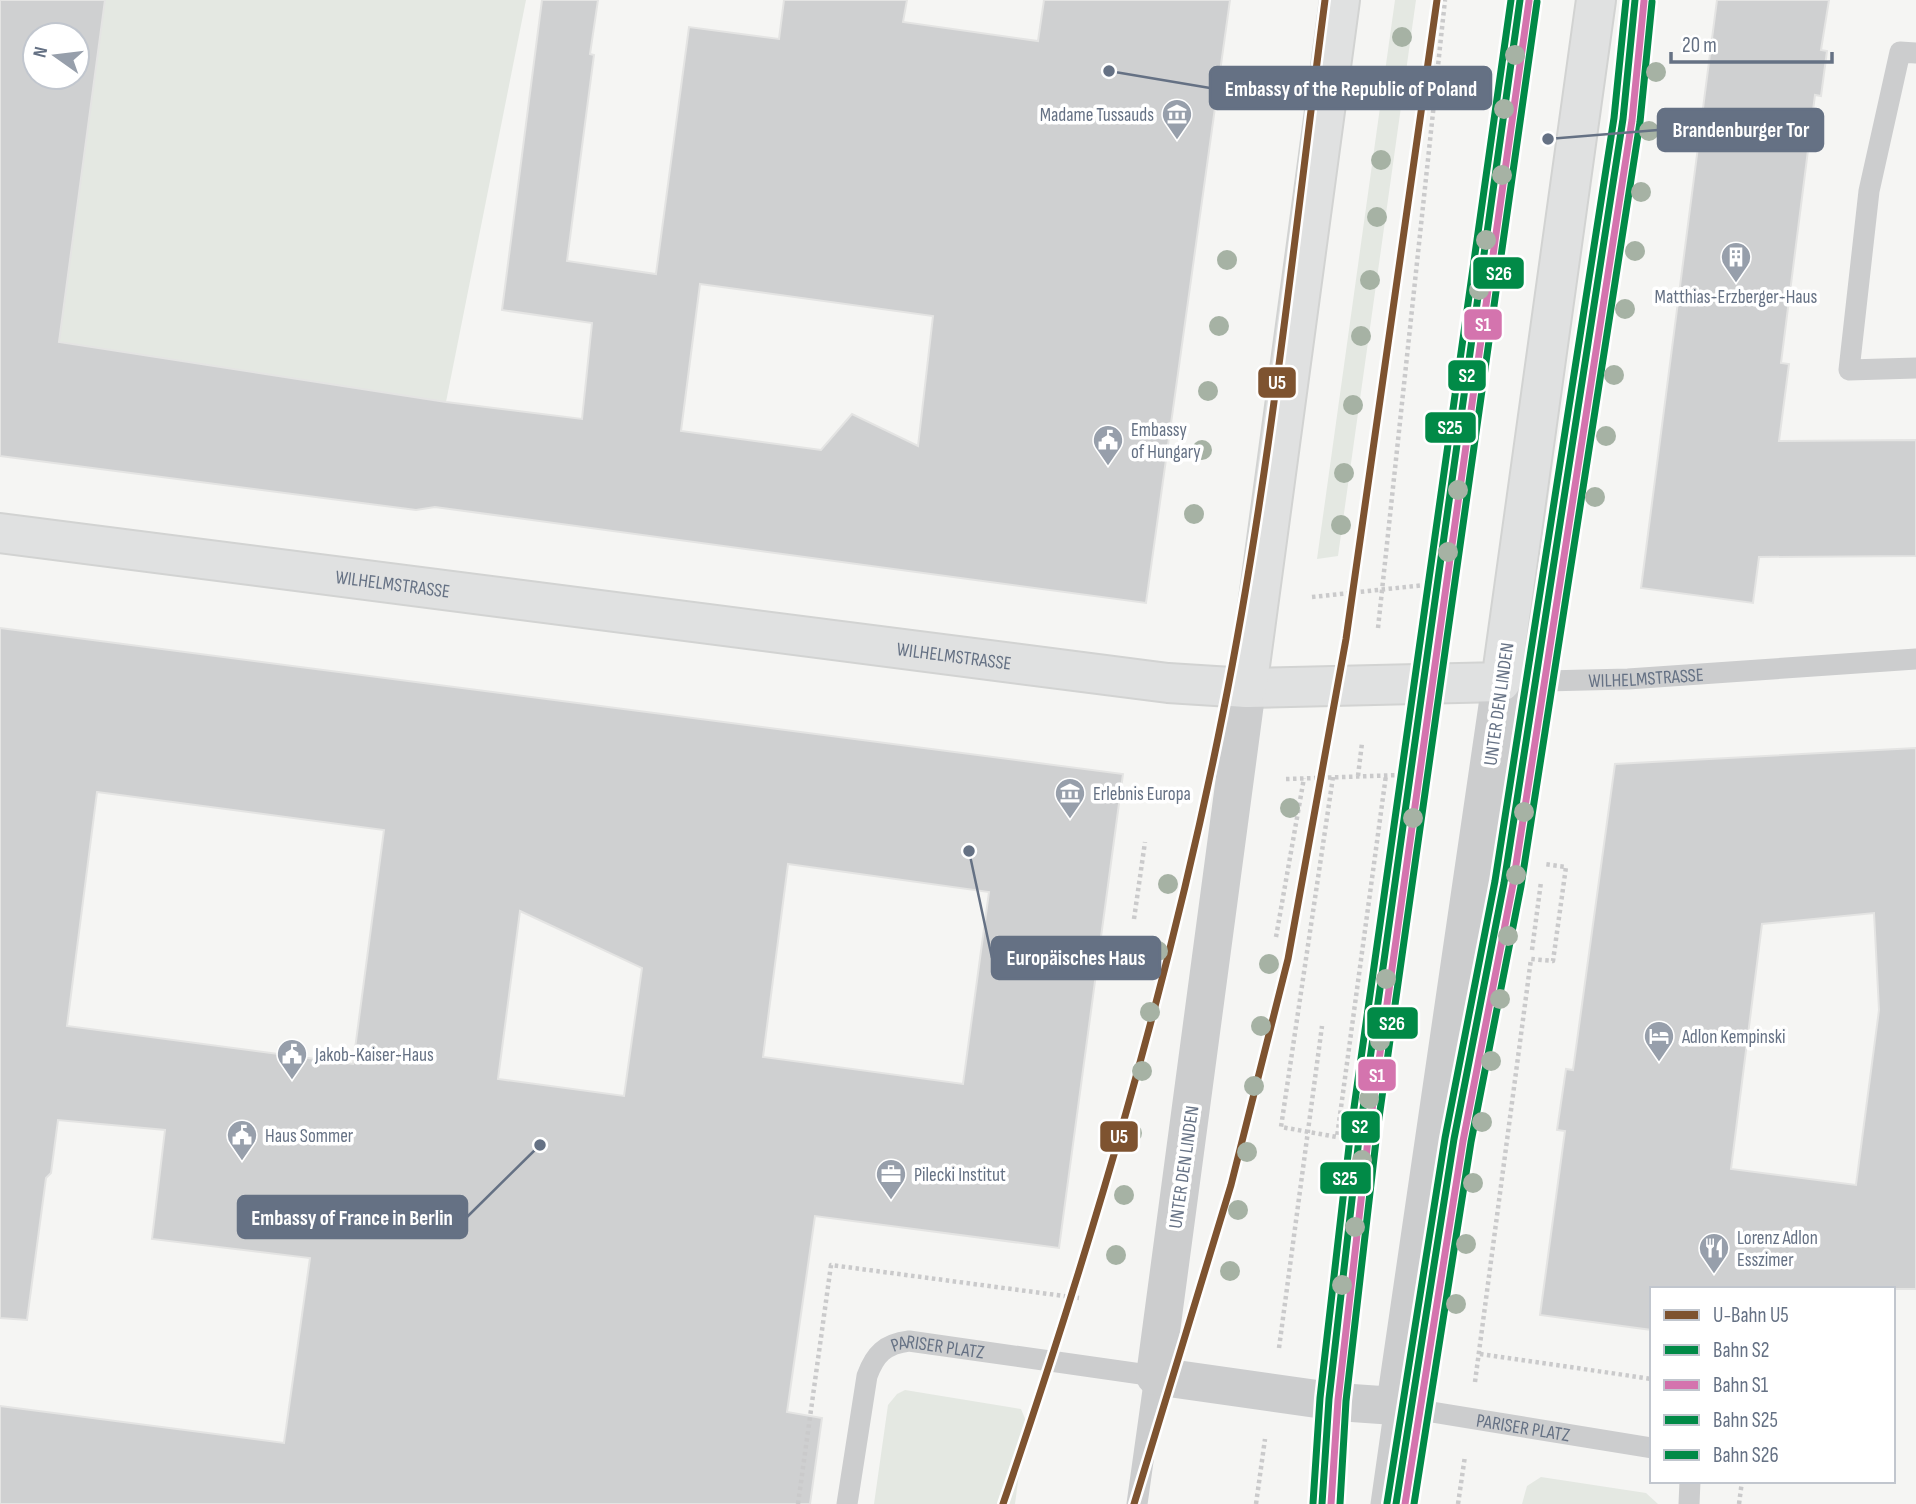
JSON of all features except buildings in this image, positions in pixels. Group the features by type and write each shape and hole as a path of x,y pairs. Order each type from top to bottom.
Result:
{"main road":[{"name":"UNTER DEN LINDEN","path":"1247,688 1340,0"},
{"name":"UNTER DEN LINDEN","path":"1501,682 1596,0"},
{"name":"WILHELMSTRASSE","path":"0,533 1109,676 1247,688 1501,682"}],"street":[{"name":"UNTER DEN LINDEN","path":"1395,1406 1501,682"},
{"name":"UNTER DEN LINDEN","path":"1155,1377 1247,688"},
{"name":"PARISER PLATZ","path":"1155,1377 1338,1402 1395,1406"}],"lane":[{"path":"1916,53 1900,52 1869,191 1849,370 1916,368"},
{"name":"WILHELMSTRASSE","path":"1501,682 1628,679 1916,659"},
{"name":"PARISER PLATZ","path":"847,1504 867,1376 874,1359 894,1343 909,1341 1155,1377"},
{"path":"1137,1504 1155,1377"},
{"path":"1381,1504 1395,1406"},
{"name":"PARISER PLATZ","path":"1395,1406 1650,1448"},
{"path":"1689,1504 1690,1483"}],"path":[{"path":"1378,628 1445,0"},
{"path":"1311,597 1453,582"},
{"path":"1358,776 1362,743"},
{"path":"1286,779 1428,774"},
{"path":"1333,777 1281,1127 1337,1137 1386,775"},
{"path":"1276,937 1304,778"},
{"path":"1134,919 1145,842"},
{"path":"1458,1504 1531,960 1553,961 1566,867 1544,864"},
{"path":"1532,950 1541,882"},
{"path":"1278,1353 1322,1026"},
{"path":"1480,1354 1650,1379"},
{"path":"1256,1504 1265,1434"},
{"path":"1739,1504 1742,1483"}],"shaded area":[{"path":"105,0 526,0 446,402 59,342"},
{"path":"1395,0 1416,0 1338,556 1317,559"},
{"path":"1513,0 1535,0 1459,538 1437,541"},
{"path":"905,1390 1021,1409 1026,1421 1015,1504 874,1504 888,1405 897,1394"},
{"path":"1541,1477 1646,1493 1658,1504 1522,1504 1527,1486"}],"metro line":[{"name":"U5","path":"1003,1504 1067,1309 1126,1112 1179,913 1202,813 1240,625 1268,447 1325,0"},
{"name":"U5","path":"1134,1504 1231,1185 1288,959 1346,639 1437,0"}],"rail line":[{"name":"S25","path":"1313,1503 1320,1398 1351,1129 1511,0"},
{"name":"S2","path":"1322,1504 1329,1399 1360,1130 1520,0"},
{"name":"S25","path":"1387,1503 1445,1138 1495,881 1614,118 1626,0"},
{"name":"S2","path":"1396,1504 1454,1139 1504,883 1623,119 1635,0"},
{"name":"S1","path":"1331,1504 1338,1400 1369,1131 1529,1"},
{"name":"S1","path":"1405,1504 1463,1141 1513,884 1632,120 1644,1"},
{"name":"S26","path":"1340,1504 1346,1401 1377,1132 1537,2"},
{"name":"S26","path":"1414,1504 1471,1142 1521,886 1640,122 1652,2"}],"place":[{"name":"Embassy of the Republic of Poland","path":"1109,71"},
{"name":"Brandenburger Tor","path":"1548,139"},
{"name":"Madame Tussauds","path":"1177,141"},
{"name":"Matthias-Erzberger-Haus","path":"1736,284"},
{"name":"Embassy of Hungary","path":"1108,467"},
{"name":"Erlebnis Europa","path":"1070,820"},
{"name":"Europäisches Haus","path":"969,851"},
{"name":"Adlon Kempinski","path":"1659,1063"},
{"name":"Jakob-Kaiser-Haus","path":"292,1081"},
{"name":"Embassy of France in Berlin","path":"540,1145"},
{"name":"Haus Sommer","path":"242,1162"},
{"name":"Pilecki Institut","path":"891,1201"},
{"name":"Lorenz Adlon Esszimer","path":"1714,1275"}]}
